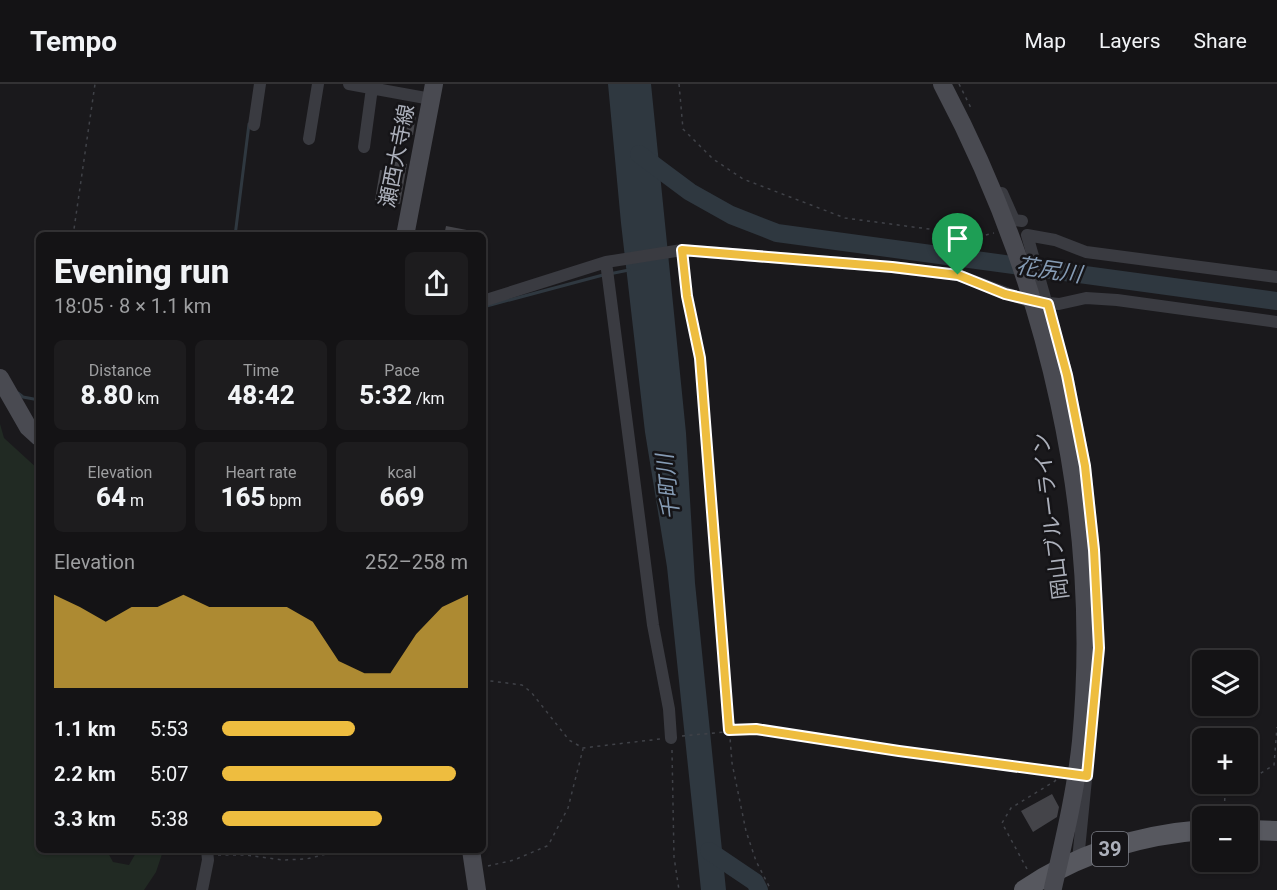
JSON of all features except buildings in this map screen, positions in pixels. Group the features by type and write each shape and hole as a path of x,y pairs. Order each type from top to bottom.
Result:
{"main road":[{"name":"岡山ブルーライン","path":"942,84 965,128 1005,220 1035,310 1058,397 1074,491 1084,583 1086,670 1081,743 1044,888"},
{"name":"瀬西大寺線","path":"406,232 432,91"},
{"path":"0,378 28,427 36,434"},
{"path":"1258,830 1277,831"},
{"name":"39","path":"1044,888 1078,860 1149,838 1192,832"},
{"path":"471,853 477,890"}],"street":[{"path":"254,125 260,84"},
{"path":"309,139 318,84"},
{"path":"349,84 372,88 432,91"},
{"path":"951,84 1014,220 1022,221"},
{"path":"364,147 372,88"},
{"path":"1078,860 1099,648 1094,550 1085,466 1067,375 1027,235 1055,240 1086,252 1277,277"},
{"path":"486,300 606,262 678,250 880,266 958,275 1005,294 1047,300 1086,298 1117,300 1277,322"},
{"path":"606,262 652,625 669,709 672,737"},
{"path":"202,890 208,853"}],"path":[{"path":"74,232 95,84"},
{"path":"679,84 683,129 713,159 743,179 845,218 982,236 996,233"},
{"path":"678,250 700,358 735,785 756,861 771,890"},
{"path":"486,680 522,685 531,692 569,740 583,748 729,730 756,729 1087,776"},
{"path":"1258,775 1274,765 1277,727"},
{"path":"672,737 674,857 679,890"},
{"path":"474,869 513,860 547,846 568,808 583,748"},
{"path":"1044,888 1002,823 1011,808 1055,781 1061,773"},
{"path":"208,853 283,860 306,859 331,853"}],"shaded area":[{"path":"0,424 4,438 36,467 36,853 108,853 113,862 129,865 136,853 162,853 156,872 144,890 0,890"}],"water":[{"name":"千町川","path":"608,84 651,84 686,433 695,583 726,890 701,890 667,567 645,432"}],"waterway":[{"path":"236,232 249,124"},
{"name":"花尻川","path":"639,154 690,192 731,215 777,233 1277,301"},
{"path":"609,274 629,270"},
{"path":"486,306 603,275"},
{"path":"18,393 23,397 36,399"},
{"path":"709,851 755,882 759,890"}],"route":[{"path":"682,250 892,267 958,275 1005,294 1048,304 1067,375 1085,466 1094,550 1099,648 1087,776 756,729 729,730 725,654 700,358 687,296 682,250"}]}
